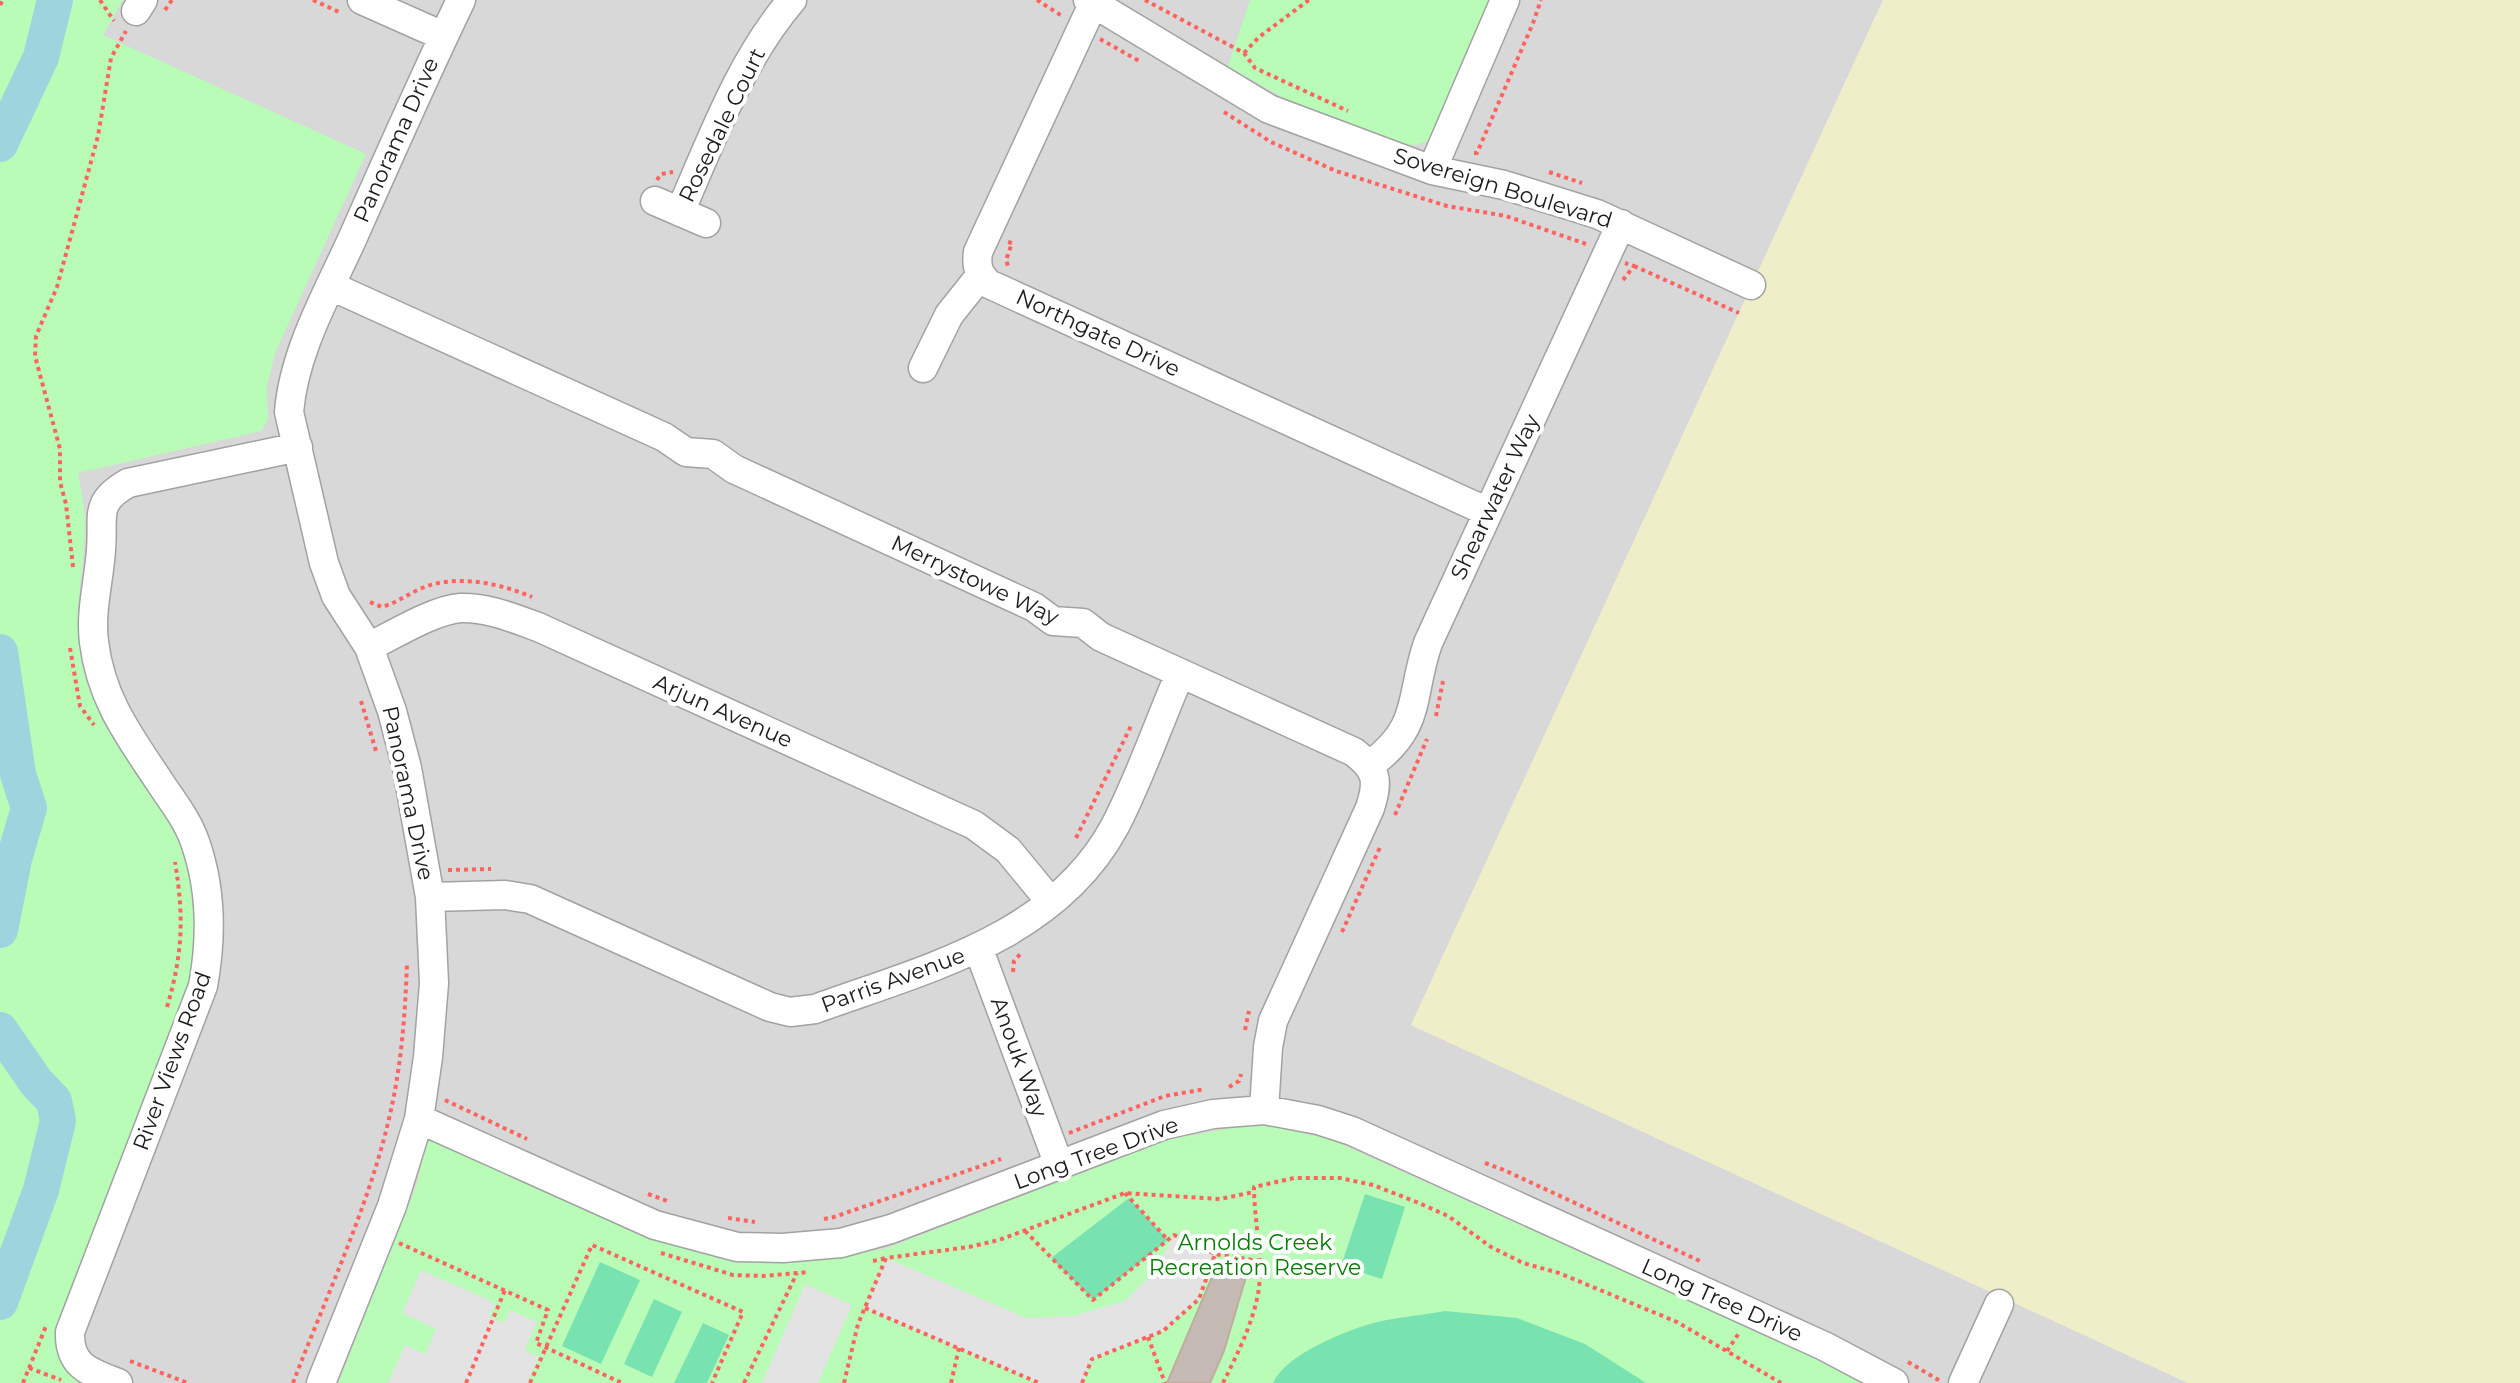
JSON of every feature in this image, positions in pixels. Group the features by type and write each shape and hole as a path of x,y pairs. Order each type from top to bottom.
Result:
{"street":[{"path":"362,0 443,36"},
{"name":"Panorama Drive","path":"321,1383 392,1206 419,1119 443,897 392,711 369,647 336,596 324,563 289,412 291,387 331,286 461,0"},
{"name":"Rosedale Court","path":"680,212 760,43 792,0"},
{"path":"1437,158 1505,0"},
{"path":"923,368 949,315 980,276 978,252 1090,2"},
{"name":"Sovereign Boulevard","path":"1090,2 1269,109 1437,158 1504,185 1621,224 1751,285"},
{"name":"Shearwater Way","path":"1370,765 1400,739 1411,715 1428,643 1621,224"},
{"name":"Northgate Drive","path":"980,276 989,284 1488,512"},
{"name":"Merrystowe Way","path":"331,286 664,437 686,452 713,454 734,469 1034,607 1053,621 1083,623 1101,637 1354,752 1370,765"},
{"name":"River Views Road","path":"121,1371 88,1371 76,1361 70,1347 70,1332 203,986 210,950 210,912 206,881 194,839 119,721 99,669 93,638 103,504 112,492 128,483 298,447"},
{"name":"Arjun Avenue","path":"369,647 418,622 459,608 499,612 974,825 1008,850 1050,901"},
{"name":"Parris Avenue","path":"443,897 505,895 530,899 770,1007 790,1012 815,1009 979,950 1021,926 1077,878 1115,825 1180,674"},
{"path":"1264,1110 1273,1021 1370,808 1375,792 1370,765"},
{"name":"Anouk Way","path":"979,950 1055,1153"},
{"name":"Long Tree Drive","path":"419,1119 655,1225 737,1247 783,1248 841,1243 891,1229 1055,1153 1213,1114 1264,1110 1318,1120 1352,1131 1824,1346 1894,1383"},
{"path":"1963,1383 1999,1304"}],"path":[{"path":"0,5 3,0"},
{"path":"1145,0 1244,53 1255,68 1361,117"},
{"path":"1244,53 1259,37 1309,0"},
{"path":"1437,158 1477,153 1541,0"},
{"path":"987,233 1012,243 1006,260 1009,269 1017,274"},
{"path":"1634,266 1739,313"},
{"path":"366,599 374,606 382,607 424,587 464,582 491,584 533,598"},
{"path":"358,692 379,762"},
{"path":"1072,845 1135,717"},
{"path":"443,897 448,870 499,869"},
{"path":"1012,976 1014,961 1030,947"},
{"path":"293,1383 376,1167 403,1045 408,958"},
{"path":"1245,1034 1246,1018 1251,1007"},
{"path":"1220,1088 1233,1087 1239,1081 1243,1065"},
{"path":"441,1088 443,1099 452,1105 535,1143"},
{"path":"1055,1153 1077,1129 1165,1096 1206,1089"},
{"path":"822,1219 1008,1157"},
{"path":"1223,1383 1244,1340 1258,1293 1254,1187 1294,1178 1340,1178 1373,1185 1448,1216 1491,1247 1523,1263 1572,1278 1677,1322 1781,1383"},
{"path":"644,1192 671,1203"},
{"path":"872,1261 999,1240 1125,1193 1220,1199 1254,1192"},
{"path":"1125,1193 1168,1240"},
{"path":"725,1218 764,1222"},
{"path":"1024,1230 1093,1300 1174,1235 1215,1254 1259,1261"},
{"path":"395,1236 393,1241 548,1310 536,1343 622,1383"},
{"path":"530,1383 592,1245 743,1312 712,1383"},
{"path":"659,1253 733,1275 820,1271"},
{"path":"1082,1383 1092,1359 1163,1331 1199,1299 1215,1254"},
{"path":"844,1383 865,1308 886,1258"},
{"path":"744,1383 797,1273"},
{"path":"466,1383 505,1290"},
{"path":"865,1308 1039,1383"},
{"path":"1148,1337 1165,1383"},
{"path":"951,1383 959,1348"},
{"path":"29,1368 69,1383"},
{"path":"121,1371 188,1383"}],"shaded area":[{"path":"0,0 1883,0 1411,1025 2188,1383 0,1383"},
{"path":"1174,1235 1215,1254 1199,1299 1163,1331 1092,1359 1082,1383 1039,1383 865,1308 886,1258 1026,1318 1073,1316 1125,1301 1153,1273"},
{"path":"421,1270 495,1303 489,1317 504,1323 510,1310 537,1322 525,1350 539,1357 527,1383 388,1383 405,1345 425,1354 436,1329 402,1313"},
{"path":"805,1284 852,1305 818,1383 762,1383"}],"green space":[{"path":"0,0 123,0 103,35 366,154 275,353 267,386 268,420 261,431 78,473 85,521 78,615 84,672 107,728 173,830 196,887 199,912 191,990 58,1340 98,1383 0,1383"},
{"path":"1250,0 1492,0 1434,139 1408,147 1289,101 1228,66"},
{"path":"1883,0 2520,0 2520,1383 2188,1383 1411,1025"},
{"name":"Arnolds Creek Recreation Reserve","path":"1257,1123 1330,1139 1813,1357 1861,1383 338,1383 417,1184 427,1137 649,1237 745,1262 820,1260 887,1248 1167,1140"},
{"path":"1365,1194 1405,1207 1382,1279 1341,1266"},
{"path":"1129,1198 1168,1240 1093,1300 1051,1258"},
{"path":"600,1262 640,1280 601,1364 562,1346"},
{"path":"654,1299 682,1312 652,1377 624,1364"},
{"path":"1445,1311 1517,1318 1585,1344 1646,1383 1273,1383 1291,1362 1334,1337 1377,1322"},
{"path":"703,1323 729,1335 707,1383 674,1383"}],"building":[{"path":"1215,1270 1248,1270 1224,1351 1210,1383 1167,1383"}],"waterway":[{"path":"0,144 41,57 55,0"},
{"path":"0,652 18,774 29,808 14,859 0,930"},
{"path":"0,1030 36,1082 54,1101 58,1121 41,1190 0,1302"}]}
